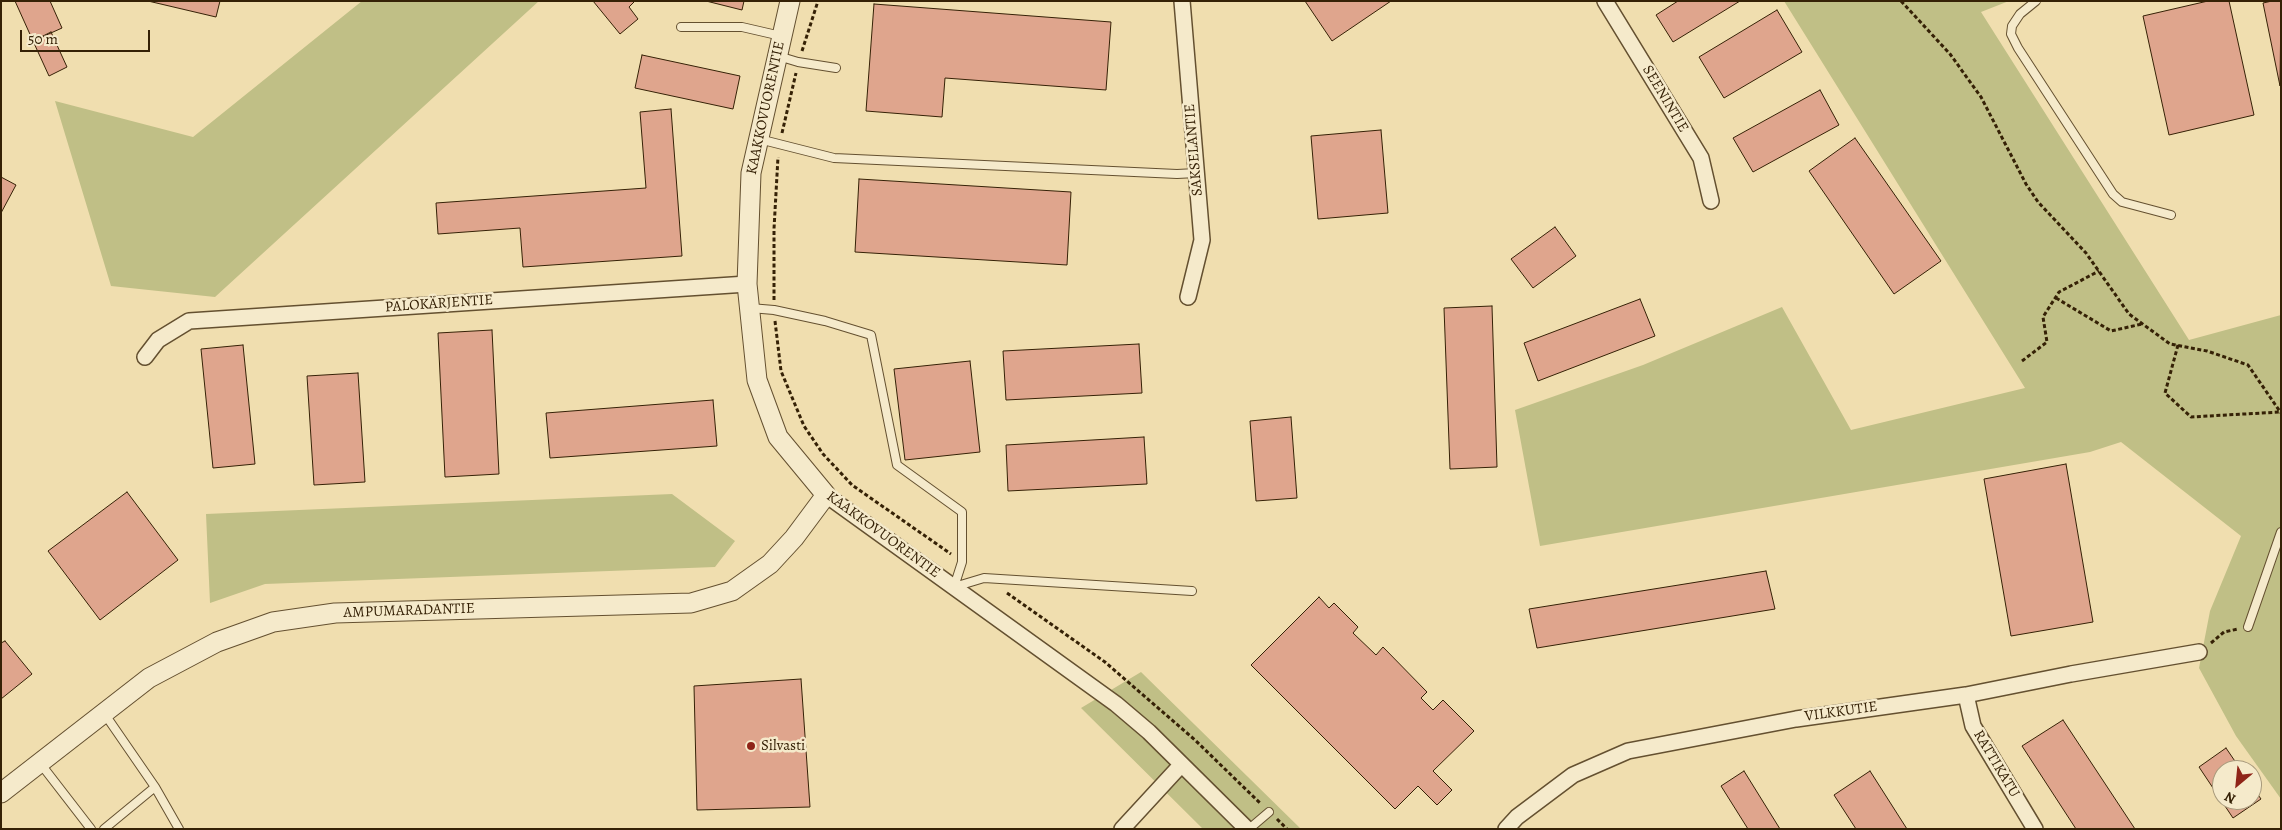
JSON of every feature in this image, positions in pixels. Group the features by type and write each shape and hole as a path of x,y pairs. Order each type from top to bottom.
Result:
{"street":[{"name":"KAAKKOVUORENTIE","path":"790,1 776,55 751,173 747,284 757,380 778,437 826,495 1116,704 1149,732 1248,829"},
{"name":"SAKSELANTIE","path":"1182,1 1202,240 1188,297"},
{"name":"SEENINTIE","path":"1605,1 1701,158 1711,202"},
{"name":"PALOKÄRJENTIE","path":"145,357 158,340 189,321 747,284"},
{"name":"AMPUMARADANTIE","path":"1,793 149,678 217,642 273,622 335,613 691,603 732,591 770,564 794,538 826,495"},
{"name":"VILKKUTIE","path":"1506,829 1517,817 1573,775 1628,751 1796,719 1966,695 2199,652"},
{"name":"RATTIKATU","path":"1966,695 1972,726 2035,829"},
{"path":"1122,829 1182,765"}],"lane":[{"path":"2036,1 2020,14 2012,26 2011,34 2018,48 2114,194 2122,202 2171,215"},
{"path":"681,27 742,27 781,36"},
{"path":"776,55 798,62 836,68"},
{"path":"758,139 834,158 1167,174 1196,173"},
{"path":"750,308 774,310 825,321 872,335 897,465 962,512 962,562 954,587"},
{"path":"2248,627 2281,532"},
{"path":"954,587 984,578 1192,591"},
{"path":"104,713 155,787 179,829"},
{"path":"40,763 91,829"},
{"path":"104,829 155,787"},
{"path":"1248,829 1269,812"}],"path":[{"path":"818,1 798,62 779,145 774,229 774,310 781,371 804,426 823,454 852,485 962,562"},
{"path":"1901,1 1950,54 1981,97 2026,184 2038,202 2086,253 2128,314 2170,344 2207,352 2248,365 2280,412"},
{"path":"2022,361 2047,342 2043,317 2059,292 2099,271"},
{"path":"2056,298 2110,331 2142,324"},
{"path":"2178,346 2165,393 2191,417 2280,412"},
{"path":"984,578 1105,662 1195,740 1286,829"},
{"path":"2199,652 2224,632 2248,627"}],"shaded area":[{"path":"362,1 539,1 215,297 111,286 55,101 193,137"},
{"path":"1784,1 2009,1 1981,12 2189,340 2281,315 2281,799 2262,772 2262,760 2253,760 2236,736 2199,668 2210,611 2241,536 2121,442 2090,452 1540,546 1515,410 1643,365 1782,307 1851,430 2025,388"},
{"path":"672,494 735,541 715,567 265,584 210,603 206,514"},
{"path":"1141,672 1301,829 1203,829 1081,708"}],"building":[{"path":"15,1 50,1 62,28 33,41"},
{"path":"148,1 220,1 216,17"},
{"path":"593,1 635,1 629,7 638,19 620,34"},
{"path":"706,1 744,1 742,10"},
{"path":"1305,1 1391,1 1332,41"},
{"path":"1678,1 1740,1 1673,42 1656,15"},
{"path":"2208,1 2229,1 2254,115 2169,135 2143,16"},
{"path":"2281,1 2280,86 2263,3"},
{"path":"874,4 1111,22 1106,90 945,78 942,117 866,111"},
{"path":"1777,10 1802,52 1724,98 1699,57"},
{"path":"51,32 67,67 49,76 33,41"},
{"path":"642,55 740,76 733,109 635,88"},
{"path":"1820,90 1839,125 1753,172 1733,138"},
{"path":"671,109 682,256 523,267 520,228 438,234 436,203 646,188 640,112"},
{"path":"1381,130 1388,213 1318,219 1311,136"},
{"path":"1855,138 1941,261 1894,294 1809,171"},
{"path":"1,177 16,185 1,213"},
{"path":"859,179 1071,192 1067,265 855,252"},
{"path":"1555,227 1576,256 1533,288 1511,259"},
{"path":"1640,299 1655,336 1538,381 1524,343"},
{"path":"1492,306 1497,467 1450,469 1444,308"},
{"path":"492,330 499,474 445,477 438,333"},
{"path":"1139,344 1142,393 1006,400 1003,351"},
{"path":"243,345 255,464 213,468 201,349"},
{"path":"970,361 980,452 905,460 894,369"},
{"path":"358,373 365,482 314,485 307,376"},
{"path":"713,400 717,446 550,458 546,413"},
{"path":"1291,417 1297,498 1256,501 1250,421"},
{"path":"1144,437 1147,484 1008,491 1006,445"},
{"path":"2066,464 2093,622 2011,636 1984,479"},
{"path":"127,492 178,560 100,620 48,551"},
{"path":"1766,571 1775,609 1537,648 1529,609"},
{"path":"1319,597 1329,608 1334,603 1358,627 1353,633 1376,655 1383,647 1427,692 1421,698 1433,710 1443,700 1474,731 1433,771 1452,790 1437,805 1418,786 1395,809 1251,665"},
{"path":"5,641 32,674 1,699 1,643"},
{"name":"Silvasti","path":"801,679 810,807 697,810 694,686"},
{"path":"2063,720 2135,829 2076,829 2022,746"},
{"path":"2226,748 2234,760 2212,760 2212,786 2199,767"},
{"path":"1744,771 1780,829 1748,829 1721,786"},
{"path":"1870,771 1907,829 1856,829 1834,795"},
{"path":"2228,810 2245,810 2233,818"}],"place":[{"name":"Silvasti","path":"751,746"}]}
